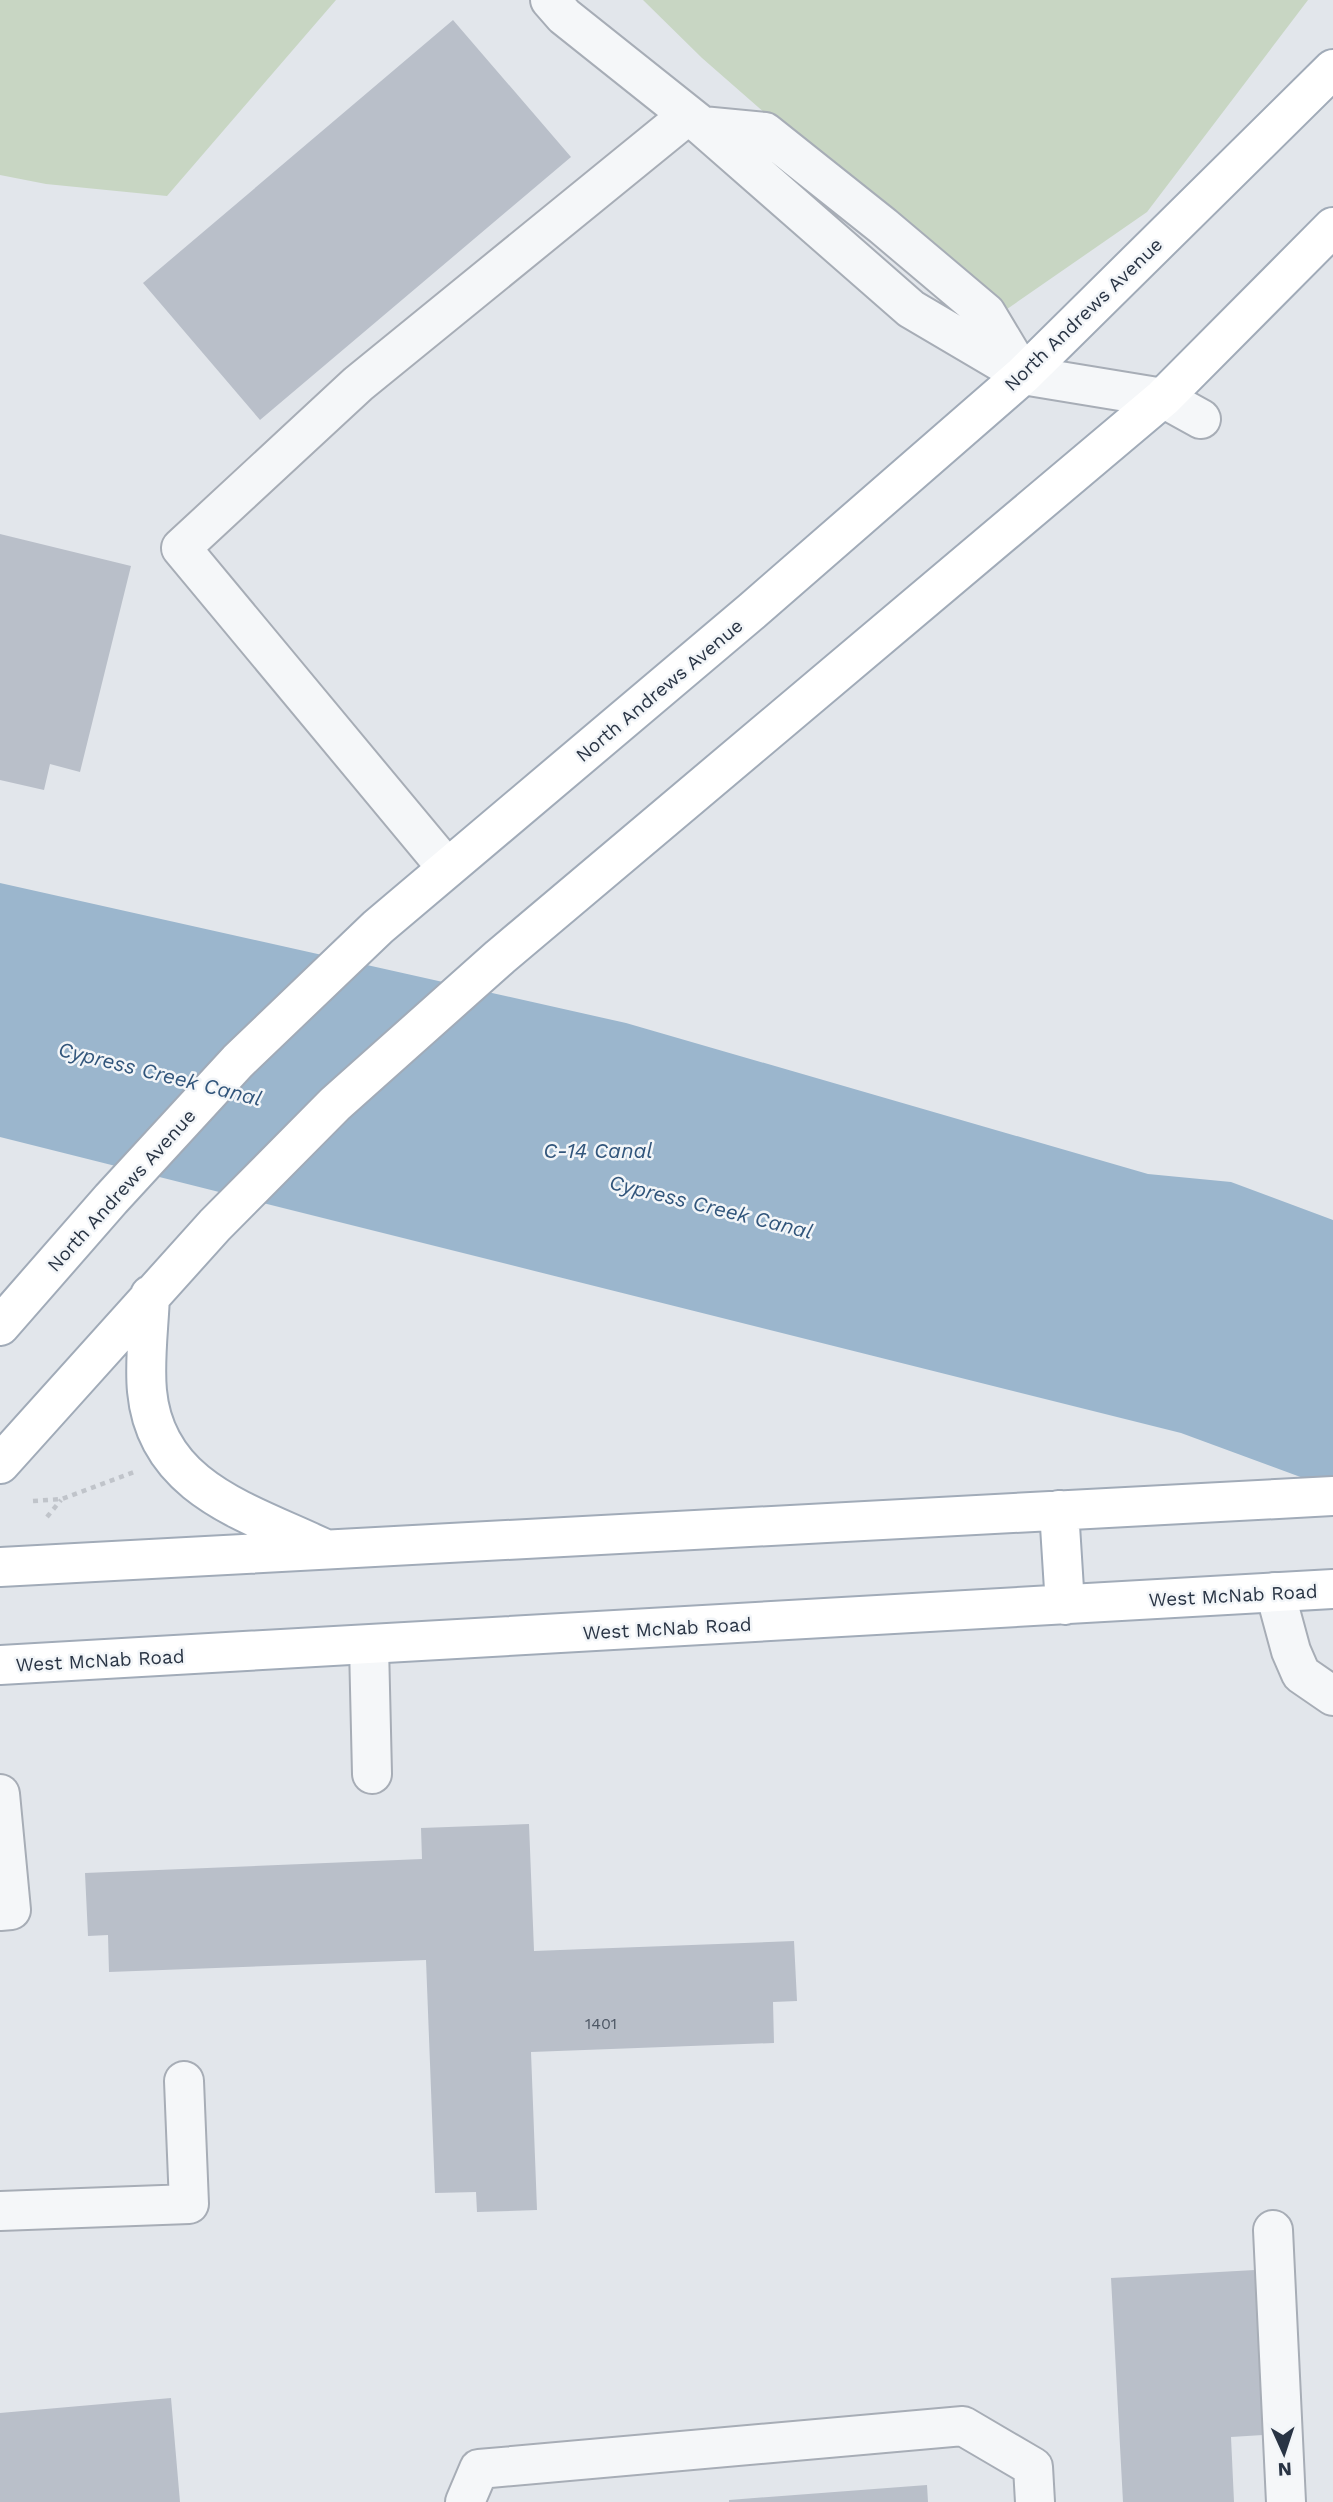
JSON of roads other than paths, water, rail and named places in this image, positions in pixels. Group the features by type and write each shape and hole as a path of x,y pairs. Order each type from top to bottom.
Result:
{"main road":[{"name":"North Andrews Avenue","path":"0,1326 111,1199 239,1060 378,927 752,611 1023,375 1333,69"},
{"path":"0,1464 150,1294 335,1104 500,957 1163,398 1333,227"},
{"path":"150,1294 147,1391 157,1436 170,1459 210,1495 329,1551"},
{"path":"0,1567 1333,1496"},
{"path":"1059,1510 1065,1605"},
{"name":"West McNab Road","path":"0,1665 1333,1589"}],"street":[{"path":"550,0 564,16 695,121 765,132 986,313 1023,375 1163,398 1201,419"},
{"path":"447,868 181,548 358,384 695,121"},
{"path":"1275,1592 1290,1651 1301,1674 1333,1696"},
{"path":"369,1646 372,1774"},
{"path":"0,1794 10,1910 0,1911"},
{"path":"0,2211 189,2204 184,2081"},
{"path":"1273,2230 1286,2502"},
{"path":"465,2502 480,2469 963,2426 1033,2467 1035,2502"}],"water":[{"name":"C-14 Canal","path":"0,883 626,1023 1148,1174 1231,1182 1333,1220 1333,1489 1181,1433 0,1137"}],"water label":[{"name":"Cypress Creek Canal","path":"160,1074"},
{"name":"Cypress Creek Canal","path":"711,1207"}]}
